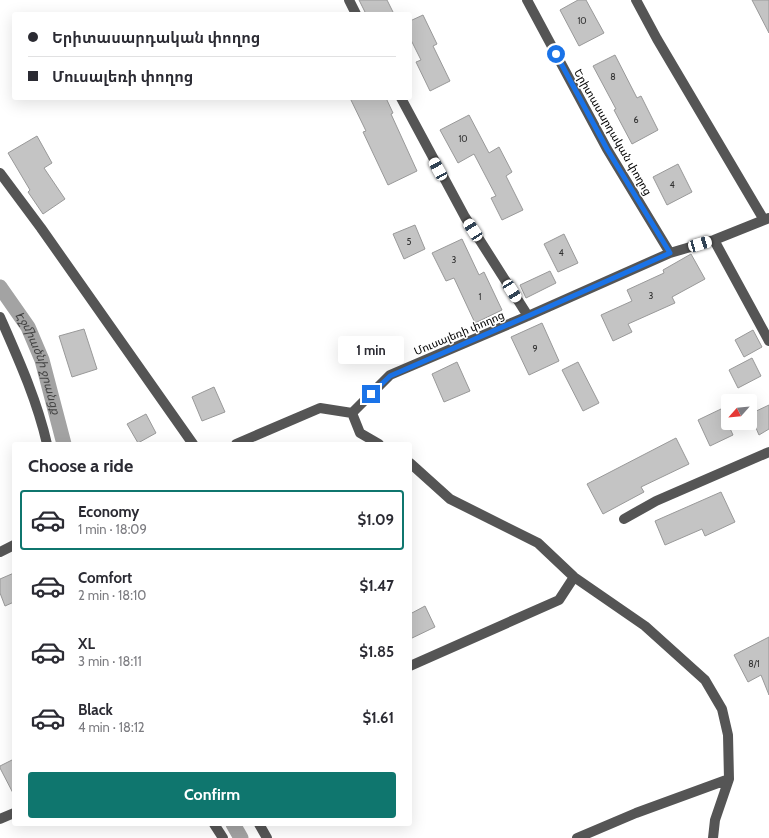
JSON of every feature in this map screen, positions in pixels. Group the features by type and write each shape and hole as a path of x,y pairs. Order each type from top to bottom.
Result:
{"street":[{"path":"349,0 355,12"},
{"name":"Երիտասարդական փողոց","path":"527,0 607,149 670,253"},
{"path":"636,0 657,39 766,219"},
{"path":"402,100 465,217 528,316"},
{"path":"0,172 192,442"},
{"name":"Մուսալեռի փողոց","path":"352,413 390,376 670,253 714,240 766,219"},
{"path":"714,240 768,337"},
{"path":"0,317 26,377 47,442"},
{"path":"241,442 320,408 352,413 360,433 360,442"},
{"path":"360,433 376,442"},
{"path":"624,519 656,501 769,452"},
{"path":"412,465 450,499 538,543 574,577 645,626 705,680 722,710 728,735 729,779 715,820 713,838"},
{"path":"0,552 12,546"},
{"path":"412,665 559,600 574,577"},
{"path":"577,838 636,813 729,779"},
{"path":"0,819 12,814"},
{"path":"215,826 223,838"},
{"path":"260,826 267,838"}],"building":[{"path":"359,0 387,0 393,12 365,12"},
{"path":"578,0 586,0 604,33 579,46 560,10"},
{"path":"752,0 769,0 769,33"},
{"path":"423,15 437,44 433,46 450,81 430,91 416,62 421,60 412,42 412,20"},
{"path":"615,55 637,98 641,96 658,130 632,144 614,110 616,109 593,66"},
{"path":"351,100 387,100 393,113 391,114 417,171 388,185 363,132 366,131"},
{"path":"469,115 489,153 499,147 512,172 506,176 523,210 502,220 491,198 496,196 474,154 458,163 440,130"},
{"path":"37,136 52,163 44,168 65,199 43,214 28,192 30,190 8,153"},
{"path":"678,164 692,192 667,205 653,177"},
{"path":"415,225 425,249 404,259 393,234"},
{"path":"564,234 578,263 558,272 544,244"},
{"path":"462,239 479,275 484,272 502,310 475,323 454,278 446,281 432,253"},
{"path":"691,254 705,279 672,297 675,303 628,324 632,332 613,341 601,315 632,301 627,290 664,273 663,270"},
{"path":"550,271 556,283 526,298 520,285"},
{"path":"542,323 559,361 529,375 511,337"},
{"path":"84,329 97,369 72,377 59,336"},
{"path":"753,330 762,347 744,357 735,340"},
{"path":"752,358 761,376 738,388 729,370"},
{"path":"457,362 470,391 444,402 432,374"},
{"path":"578,362 599,403 583,411 562,370"},
{"path":"214,387 225,412 202,421 192,397"},
{"path":"769,405 769,429 759,435 757,430 757,411"},
{"path":"721,409 721,430 731,430 733,435 710,446 698,420"},
{"path":"146,414 156,433 137,442 127,424"},
{"path":"676,438 689,464 641,487 644,492 603,514 587,484"},
{"path":"721,492 735,522 705,536 702,529 665,545 655,521"},
{"path":"12,574 12,603 5,606 0,593 0,579"},
{"path":"425,606 435,627 412,638 412,613"},
{"path":"769,637 769,695 761,675 748,682 734,655"},
{"path":"12,760 12,791 0,768 0,766"}],"waterway":[{"name":"Էջմիածնի ջրանցք","path":"0,287 28,327 42,360 63,442"},
{"name":"Էջմիածնի ջրանցք","path":"234,826 241,838"}],"route":[{"path":"371,394 390,376 670,253 607,149 556,54"}]}
